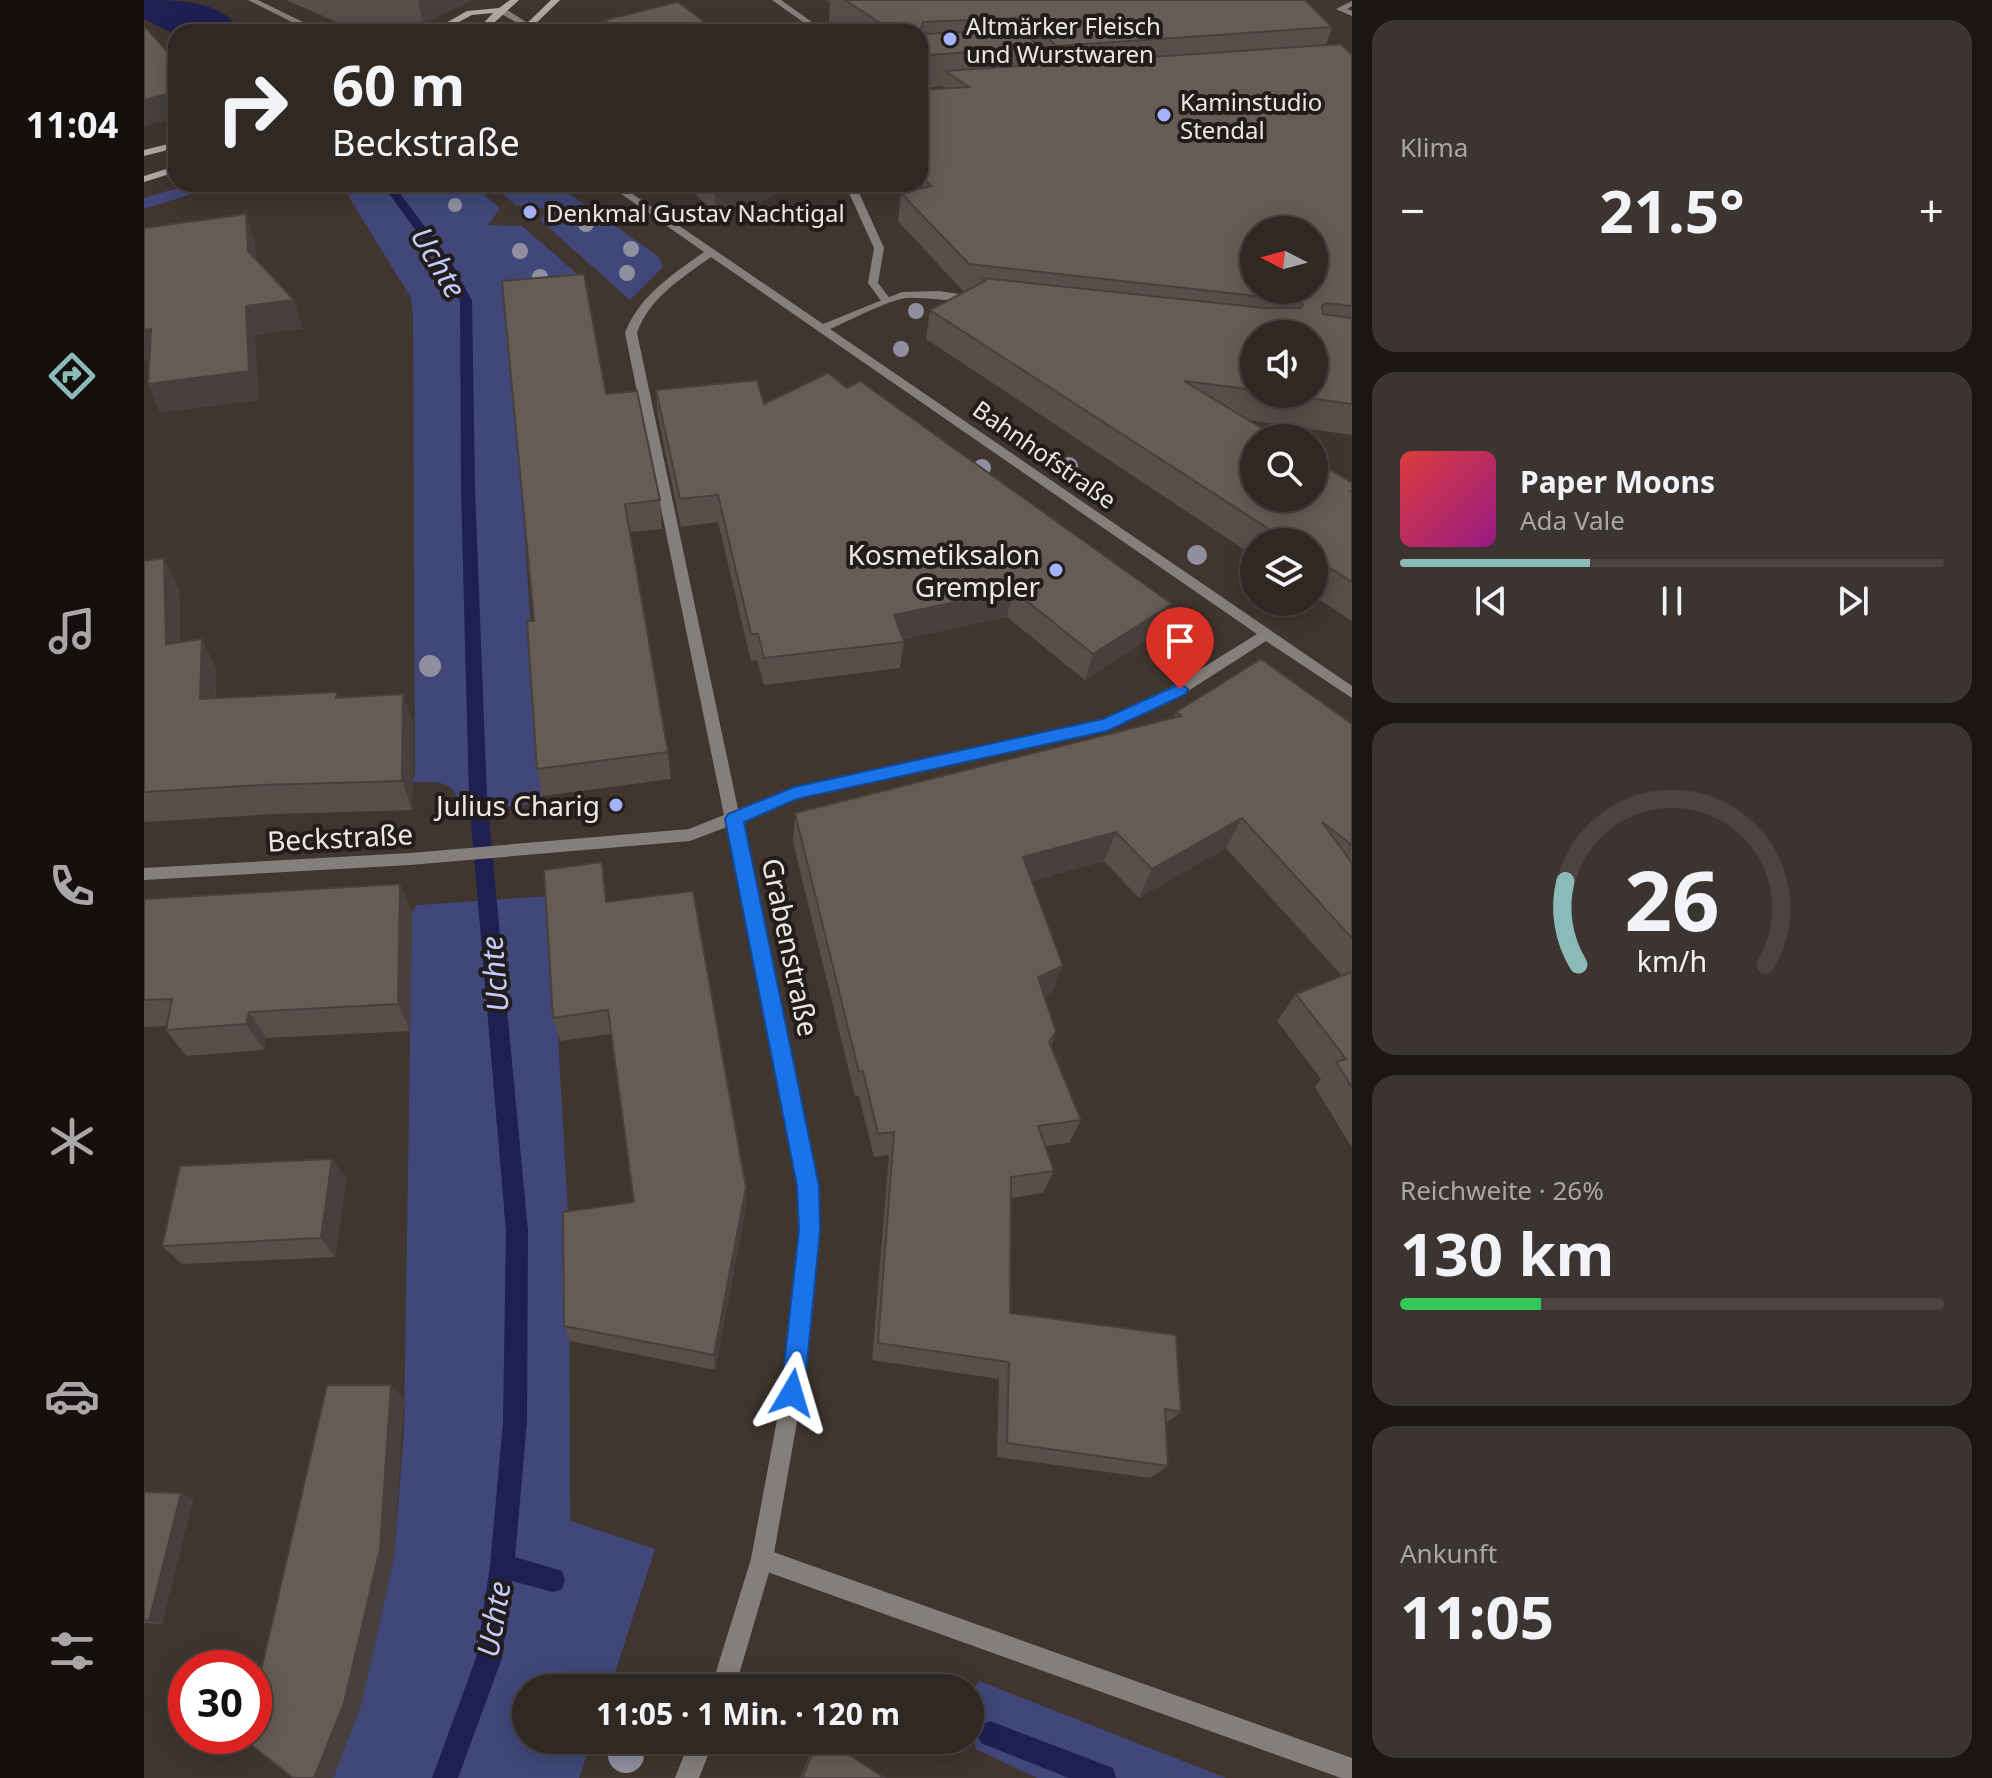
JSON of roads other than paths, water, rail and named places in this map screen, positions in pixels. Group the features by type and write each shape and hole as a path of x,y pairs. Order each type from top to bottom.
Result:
{"main road":[{"path":"487,24 515,0"},
{"path":"530,24 556,0"},
{"path":"449,24 470,13 501,10"},
{"path":"144,153 168,147"},
{"path":"144,179 168,172"}],"street":[{"path":"252,0 302,24"},
{"path":"776,0 810,24"},
{"path":"1352,3 1340,9 1352,14"},
{"path":"501,10 519,24"},
{"name":"Bahnhofstraße","path":"623,192 1352,693"},
{"path":"854,192 879,248 873,283 886,300"},
{"name":"Grabenstraße","path":"710,253 670,282 639,315 631,333 808,1186 809,1230 794,1379 762,1559 727,1674"},
{"path":"823,328 886,300 919,294 986,300"},
{"name":"Beckstraße","path":"144,874 410,859 690,835 794,793 1107,725 1180,689 1267,634"},
{"path":"762,1559 1352,1770"},
{"path":"687,1778 696,1754"}],"waterway":[{"name":"Uchte","path":"151,0 198,24"},
{"name":"Uchte","path":"393,192 446,263 466,301 468,488 478,798 517,1231 515,1422 502,1566"},
{"name":"Uchte","path":"445,1778 489,1658 502,1566"},
{"path":"502,1566 553,1580"},
{"path":"990,1734 1103,1778"}],"place":[{"name":"Altmärker Fleisch und Wurstwaren","path":"950,39"},
{"name":"Kaminstudio Stendal","path":"1164,115"},
{"name":"Denkmal Gustav Nachtigal","path":"530,212"},
{"name":"Kosmetiksalon Grempler","path":"1056,570"},
{"name":"Julius Charig","path":"616,805"}]}
